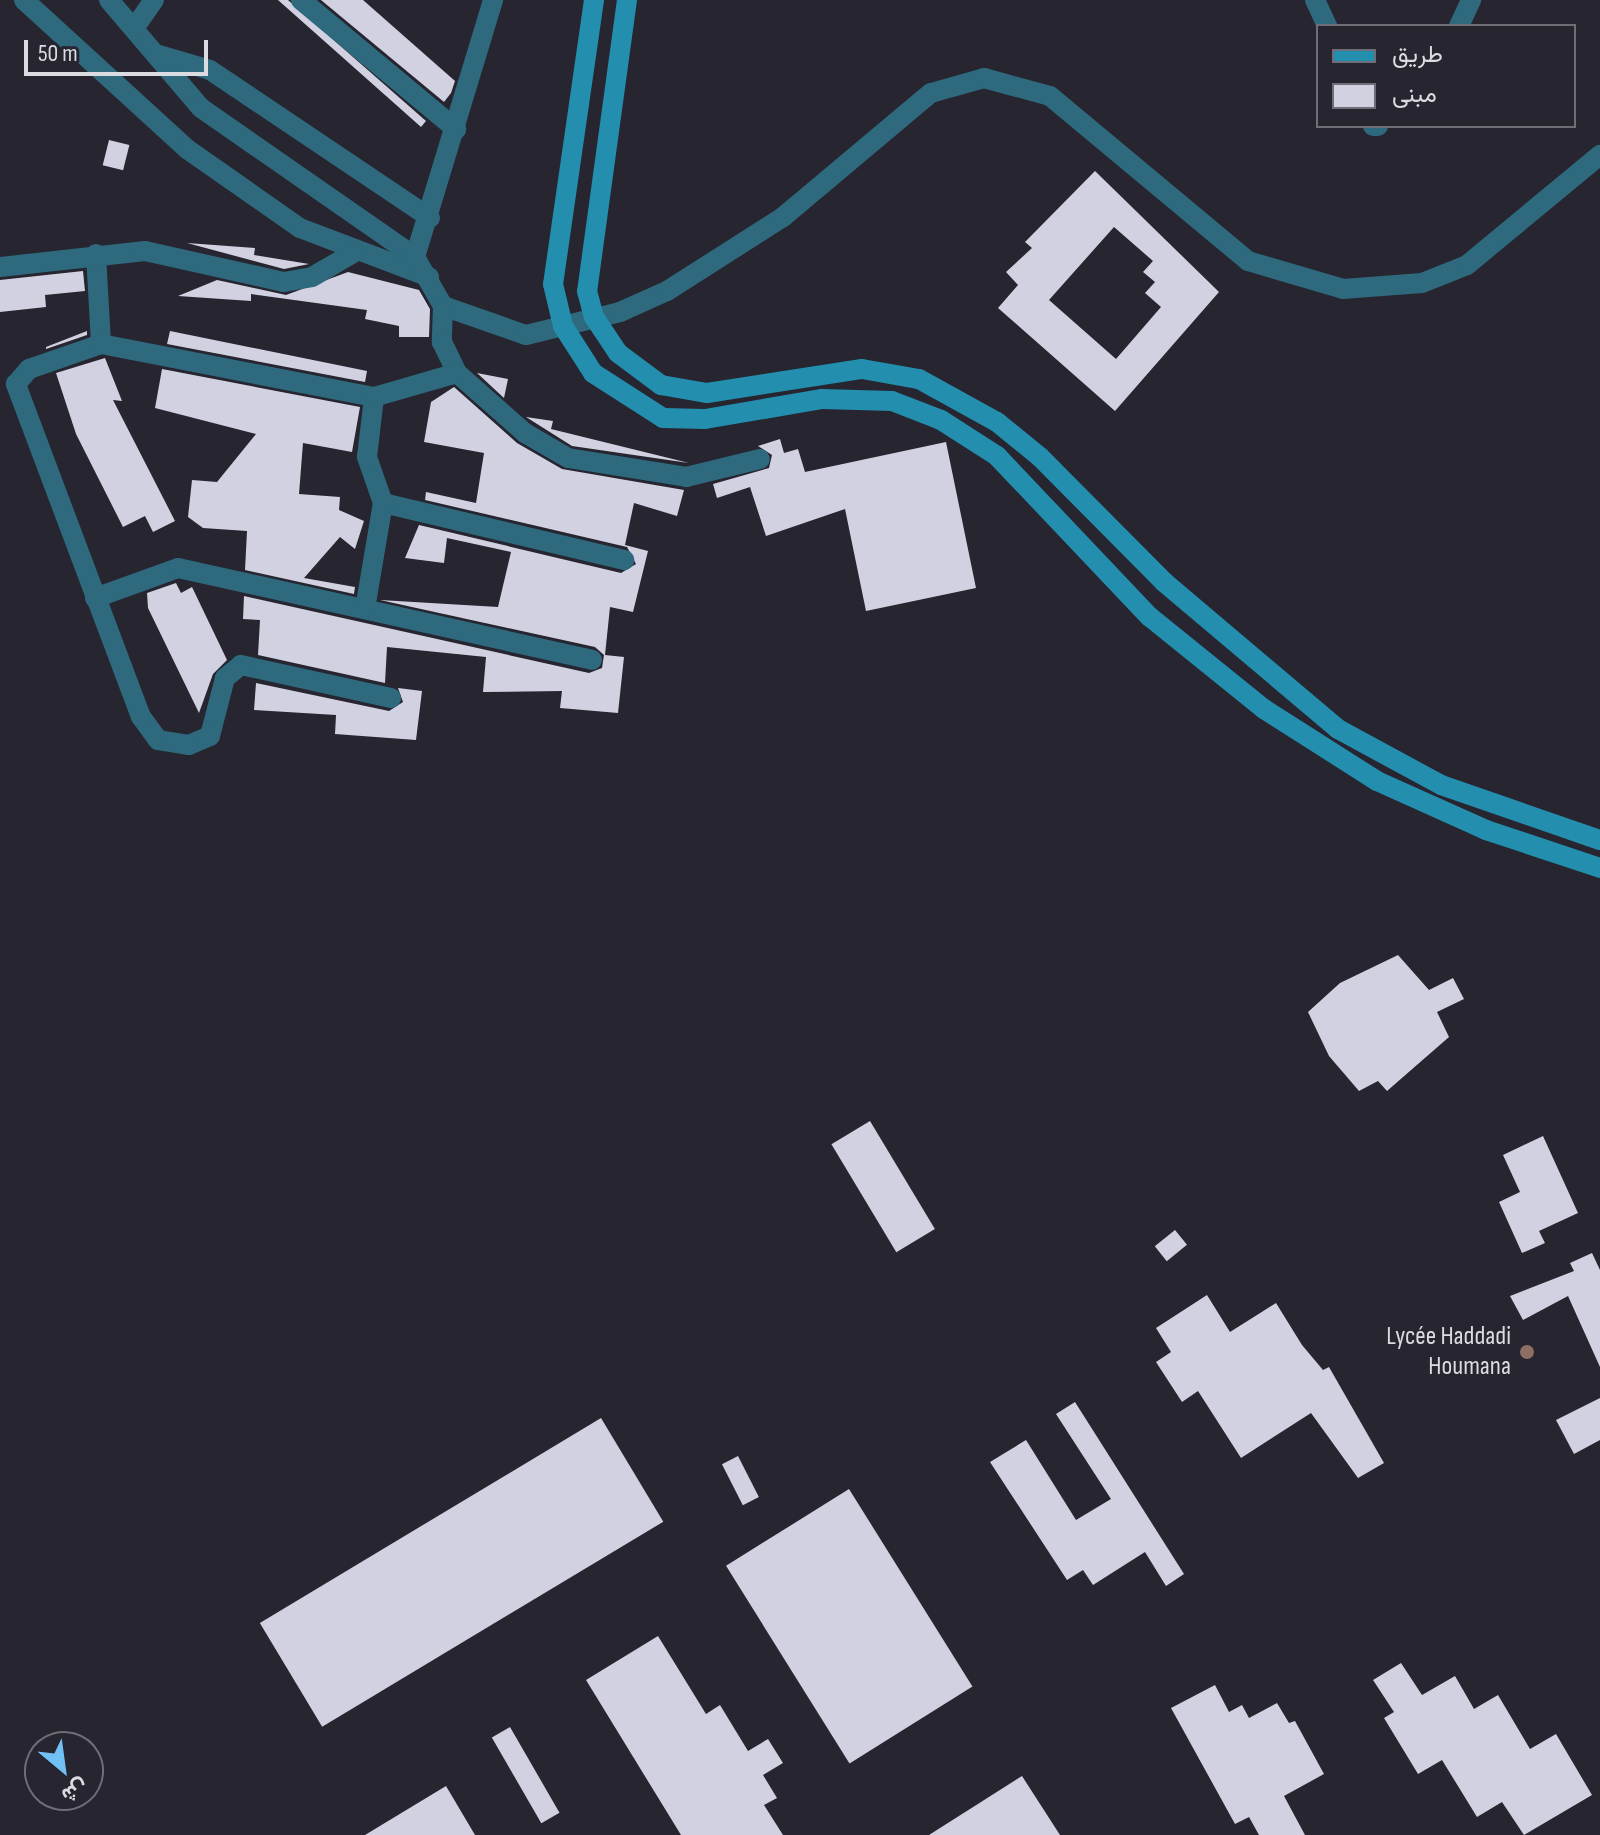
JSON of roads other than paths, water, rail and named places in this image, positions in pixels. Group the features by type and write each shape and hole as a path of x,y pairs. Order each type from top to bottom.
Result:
{"street":[{"path":"24,0 187,149 300,228 355,252 429,277"},
{"path":"109,0 234,135 415,257 443,306 442,342 457,373 525,433 568,458 686,477 760,459"},
{"path":"135,27 154,0"},
{"path":"301,0 456,129"},
{"path":"594,0 554,251 563,326 593,373 663,418 705,419 822,399 892,401 941,420 997,456 1150,617 1264,709 1377,781 1486,830 1600,868"},
{"path":"627,0 589,255 594,317 618,353 661,385 707,393 862,369 919,379 997,422 1040,457 1175,592 1338,729 1441,785 1600,840"},
{"path":"1315,0 1326,24"},
{"path":"1460,24 1471,0"},
{"path":"415,257 456,129 487,4"},
{"path":"156,54 210,70 430,218"},
{"path":"443,306 507,332 563,326 667,291 783,217 931,93 984,78 1050,96 1248,261 1343,289 1422,283 1467,265 1600,155"},
{"path":"0,267 145,251 284,282 312,277 355,252"},
{"path":"96,254 101,344"},
{"path":"391,698 241,665 225,678 210,736 170,745 141,717 16,384 29,369 101,344 374,397 457,373"},
{"path":"365,609 383,503 366,449 374,397"},
{"path":"383,503 624,560"},
{"path":"95,598 178,568 592,660"}],"place":[{"name":"Lycée Haddadi Houmana","path":"1527,1352"}]}
